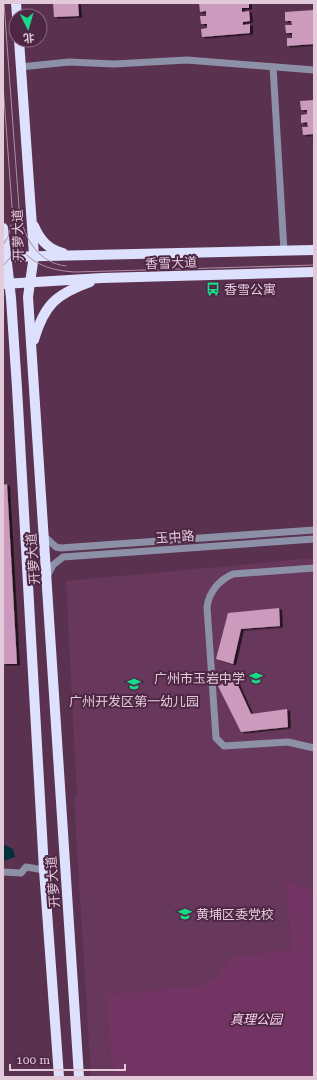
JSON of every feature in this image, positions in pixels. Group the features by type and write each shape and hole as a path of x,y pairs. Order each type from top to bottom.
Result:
{"main road":[{"name":"开萝大道","path":"19,48 34,256 29,282 31,348 79,1077"},
{"path":"32,220 40,238 47,246 69,255"},
{"name":"开萝大道","path":"3,228 6,284 17,377 44,870 60,1077"},
{"name":"香雪大道","path":"5,257 314,250"},
{"name":"香雪大道","path":"6,284 102,278 314,272"},
{"path":"31,348 38,326 54,299 75,288 102,278"},
{"path":"17,377 18,368 22,366 34,377"}],"street":[{"path":"20,67 69,62 114,64 187,60 314,70"},
{"path":"273,67 284,251"},
{"name":"玉中路","path":"44,536 56,547 61,548 314,530"},
{"name":"玉中路","path":"47,576 53,565 64,557 314,539"},
{"path":"314,568 233,574 225,578 208,597 207,607 216,738 224,746 288,742 314,748"},
{"path":"3,872 21,873 26,867 44,870"}],"shaded area":[{"path":"314,558 314,892 285,881 291,949 231,957 217,976 200,986 107,994 110,1057 117,1077 91,1077 74,799 77,797 66,581"}],"green space":[{"name":"真理公园","path":"285,880 314,892 314,1077 117,1077 110,1057 107,994 200,986 217,976 231,957 291,949"}],"water":[{"path":"3,844 13,849 15,857 3,861"}],"building":[{"path":"53,3 78,3 79,16 54,17"},
{"path":"199,3 249,3 249,8 242,8 242,12 249,11 250,21 243,22 243,25 250,24 250,33 202,37 201,29 207,28 207,24 201,24 200,16 206,16 206,11 200,12"},
{"path":"314,10 314,44 287,46 287,38 292,38 292,33 286,33 285,25 292,25 291,21 285,21 285,12"},
{"path":"314,100 314,134 303,135 302,127 308,127 307,122 301,123 301,115 307,114 307,110 301,110 300,101"},
{"path":"7,484 17,664 3,664 3,485"},
{"path":"279,608 280,626 241,629 233,664 216,659 228,613"},
{"path":"235,679 251,714 287,709 288,727 241,732 218,686"}],"tram line":[{"path":"4,3 20,221"},
{"path":"3,85 14,233 23,251 38,263 56,270 76,272 314,265"},
{"path":"20,215 22,224 35,249 48,260 56,264 66,266"},
{"path":"3,245 8,237 11,225"},
{"path":"3,266 15,252 19,241"}],"place":[{"name":"香雪公寓","path":"213,289"},
{"name":"广州市玉岩中学","path":"256,678"},
{"name":"广州开发区第一幼儿园","path":"134,684"},
{"name":"黄埔区委党校","path":"185,914"}]}
